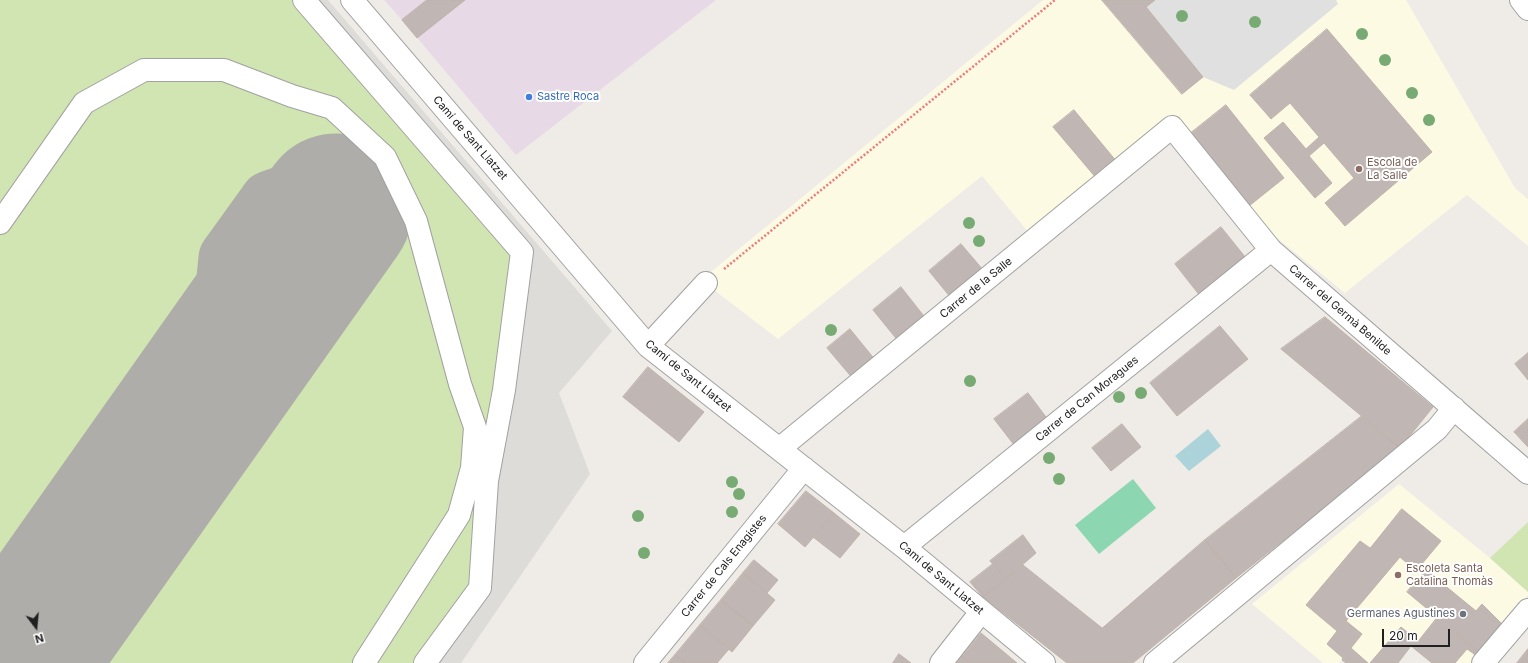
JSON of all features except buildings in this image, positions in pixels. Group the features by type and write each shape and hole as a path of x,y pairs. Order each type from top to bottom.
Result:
{"street":[{"path":"304,0 522,252 504,390 487,481 480,588 425,663"},
{"name":"Camí de Sant Llatzet","path":"352,0 648,346 904,547 1044,663"},
{"path":"1521,0 1528,9"},
{"path":"0,223 84,103 144,70 224,70 292,96 332,108 385,157 416,221 460,384 475,427 472,468 459,515 364,663"},
{"name":"Carrer del Germà Benilde","path":"1172,127 1271,250 1528,473"},
{"name":"Carrer de la Salle","path":"779,448 1172,127"},
{"name":"Carrer de Can Moragues","path":"904,547 1271,250"},
{"path":"648,346 706,283"},
{"path":"1155,663 1437,429 1454,408"},
{"name":"Carrer de Cals Enagistes","path":"645,663 804,468"},
{"path":"1483,663 1528,610"},
{"path":"941,663 981,612"}],"path":[{"path":"706,283 1054,0"}],"shaded area":[{"path":"0,0 328,0 612,331 559,393 590,474 461,663 0,663"},
{"name":"Sastre Roca","path":"384,0 716,0 516,155"},
{"name":"Escola de La Salle","path":"1043,0 1406,0 1515,188 1528,199 1528,246 1467,195 1345,293 1277,238 1272,242 1172,118 1029,233 982,176 778,339 701,280"},
{"path":"1155,0 1336,0 1338,4 1234,90 1203,77 1146,7"},
{"name":"Escoleta Santa Catalina Thomàs","path":"1399,484 1490,558 1528,592 1528,595 1471,663 1432,663 1412,646 1398,663 1346,663 1342,660 1339,663 1323,663 1252,604"}],"green space":[{"path":"0,0 304,0 522,252 480,588 425,663 62,663 370,225 278,160 212,255 207,330 0,622"},
{"path":"1133,479 1156,508 1099,554 1075,525"},
{"path":"1528,522 1528,592 1490,558"}],"water":[{"path":"1208,429 1221,446 1189,471 1175,456"}],"taxiway":[{"path":"290,194 315,200 330,212 337,233 337,240 332,257 323,272 311,282 278,299 263,311 239,339 213,377 217,369 220,351 229,258 270,201 290,194"}],"runway":[{"path":"16,663 336,210"}],"place":[{"name":"Sastre Roca","path":"529,97"},
{"name":"Escola de La Salle","path":"1359,169"},
{"name":"Escoleta Santa Catalina Thomàs","path":"1398,575"},
{"name":"Germanes Agustines","path":"1463,614"}]}
